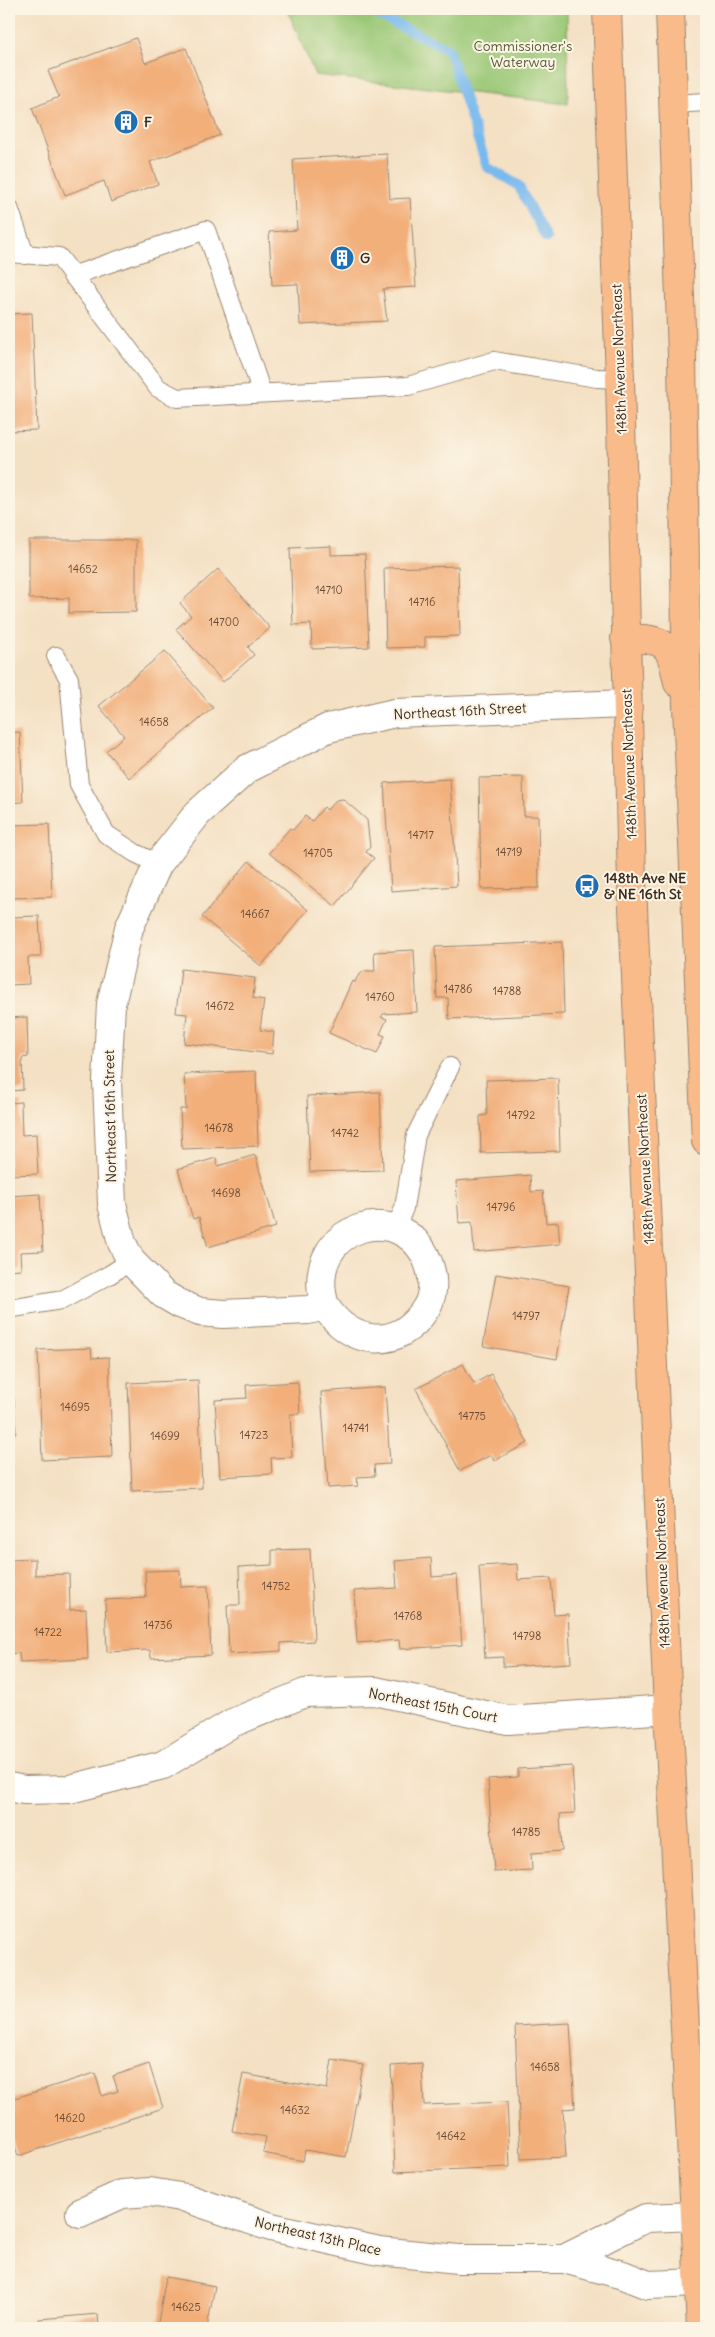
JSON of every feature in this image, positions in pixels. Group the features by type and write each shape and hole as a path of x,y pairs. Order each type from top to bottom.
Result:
{"main road":[{"name":"148th Avenue Northeast","path":"607,9 620,379 625,638 633,894 668,1709 697,2062 695,2216 701,2328"},
{"path":"670,9 682,356 689,761 706,1140"},
{"path":"625,638 650,638 660,641 670,650 678,684 689,761"}],"street":[{"name":"Northeast 16th Street","path":"324,1306 308,1310 223,1314 200,1312 180,1304 163,1294 130,1261 122,1243 112,1204 107,1081 111,1004 129,928 158,864 198,813 247,769 328,728 395,713 627,704"},
{"path":"376,1226 395,1230 406,1235 419,1245 428,1259 432,1274 432,1290 428,1306 419,1319 407,1330 392,1336 376,1339 360,1336 345,1330 333,1319 324,1306 320,1290 320,1274 324,1258 333,1245 346,1234 360,1228 376,1226"},
{"name":"Northeast 15th Court","path":"9,1787 24,1790 70,1789 163,1765 232,1723 305,1694 376,1691 508,1720 668,1709"},
{"name":"Northeast 13th Place","path":"80,2213 122,2194 150,2192 186,2198 272,2227 379,2252 458,2259 564,2259 624,2275 648,2284 698,2283"},
{"name":"Northeast 13th Place","path":"564,2259 646,2218 695,2216"}],"lane":[{"path":"674,104 706,102"},
{"path":"9,208 17,254 58,257 158,388 177,398 408,386 494,361 597,378 620,379"},
{"path":"72,276 206,230 262,393"},
{"path":"56,656 68,679 79,785 106,834 158,864"},
{"path":"395,1230 404,1208 416,1135 450,1067"},
{"path":"9,1309 62,1300 109,1275 130,1261"}],"green space":[{"name":"Commissioner's Waterway","path":"287,9 567,9 568,104 315,75"}],"building":[{"name":"F","path":"136,38 145,63 186,48 220,135 150,162 158,184 111,202 104,181 65,195 32,108 59,97 48,71"},
{"name":"G","path":"387,154 390,199 410,198 416,287 383,289 387,321 300,325 298,284 272,285 269,232 297,230 293,159"},
{"path":"32,313 37,430 9,431 9,314"},
{"path":"29,540 136,540 136,612 69,613 69,598 29,599"},
{"path":"331,546 331,555 365,554 369,647 312,649 311,624 293,625 290,548"},
{"path":"458,566 460,636 425,637 425,647 386,648 384,568"},
{"path":"218,569 270,628 248,647 254,655 223,682 176,629 191,616 180,603"},
{"path":"165,651 213,708 129,778 106,751 124,736 99,706"},
{"path":"20,732 23,802 9,803 9,733"},
{"path":"523,777 524,816 538,816 539,888 481,889 479,778"},
{"path":"450,779 457,886 391,891 384,783"},
{"path":"343,799 367,820 370,847 366,852 374,858 335,906 269,853 290,828 293,830 305,816 312,821 324,807 327,810 336,800"},
{"path":"49,824 52,897 9,898 9,825"},
{"path":"249,861 308,910 261,966 202,917"},
{"path":"39,916 41,957 28,957 29,984 9,985 9,917"},
{"path":"562,942 564,1014 449,1019 448,998 437,998 435,947"},
{"path":"414,950 417,1012 383,1014 381,1017 387,1019 380,1034 385,1036 377,1054 329,1033 352,981 355,982 364,971 375,971 374,952"},
{"path":"181,969 255,978 253,998 264,1000 260,1030 274,1032 272,1054 184,1043 187,1014 176,1013"},
{"path":"27,1017 28,1057 22,1058 23,1090 9,1091 9,1018"},
{"path":"256,1071 258,1146 182,1149 180,1109 186,1109 184,1074"},
{"path":"558,1078 560,1151 481,1153 480,1116 487,1115 486,1080"},
{"path":"380,1092 383,1170 310,1172 307,1096"},
{"path":"21,1102 22,1135 36,1134 38,1174 9,1175 9,1103"},
{"path":"255,1155 276,1227 208,1247 199,1217 193,1219 178,1169 216,1158 218,1166"},
{"path":"530,1175 531,1192 543,1191 546,1223 558,1222 560,1244 474,1252 472,1222 459,1223 456,1181"},
{"path":"40,1194 43,1251 20,1252 21,1269 9,1270 9,1196"},
{"path":"496,1274 569,1286 557,1359 483,1346"},
{"path":"91,1348 92,1358 109,1357 112,1457 42,1460 38,1350"},
{"path":"9,1359 11,1359 16,1433 9,1433"},
{"path":"463,1364 474,1384 491,1374 528,1443 494,1461 491,1455 460,1471 416,1389"},
{"path":"198,1380 202,1488 132,1491 128,1383"},
{"path":"298,1382 300,1414 290,1414 292,1457 271,1458 272,1474 220,1477 215,1400 247,1398 246,1385"},
{"path":"385,1387 390,1464 374,1465 375,1476 357,1477 358,1486 328,1488 321,1392"},
{"path":"310,1549 314,1641 281,1643 281,1651 229,1654 227,1605 240,1605 239,1567 272,1565 272,1550"},
{"path":"431,1558 432,1577 457,1575 462,1645 400,1649 399,1640 357,1643 354,1591 397,1588 395,1561"},
{"path":"35,1559 35,1575 69,1574 70,1610 86,1609 88,1659 20,1662 19,1653 9,1654 9,1560"},
{"path":"517,1564 518,1580 551,1578 554,1615 568,1614 571,1663 503,1667 503,1657 485,1658 479,1566"},
{"path":"180,1570 181,1587 208,1586 211,1655 151,1658 150,1650 107,1652 105,1600 146,1598 145,1571"},
{"path":"572,1766 575,1813 560,1814 562,1851 531,1853 532,1870 494,1872 488,1779 518,1777 518,1769"},
{"path":"570,2023 575,2108 563,2109 566,2157 521,2159 515,2026"},
{"path":"332,2060 363,2065 346,2157 305,2150 303,2161 263,2153 266,2137 232,2131 243,2074 327,2089"},
{"path":"149,2064 163,2108 18,2156 9,2128 9,2100 95,2073 102,2096 118,2091 113,2076"},
{"path":"422,2064 424,2105 507,2102 510,2167 395,2172 391,2066"},
{"path":"166,2277 215,2286 207,2328 157,2328"},
{"path":"98,2314 99,2328 39,2328 39,2319"}],"waterway":[{"path":"365,9 448,49 487,167 518,185 546,238"}],"place":[{"name":"F","path":"126,122"},
{"name":"G","path":"342,258"},
{"name":"148th Ave NE & NE 16th St","path":"587,886"}]}
